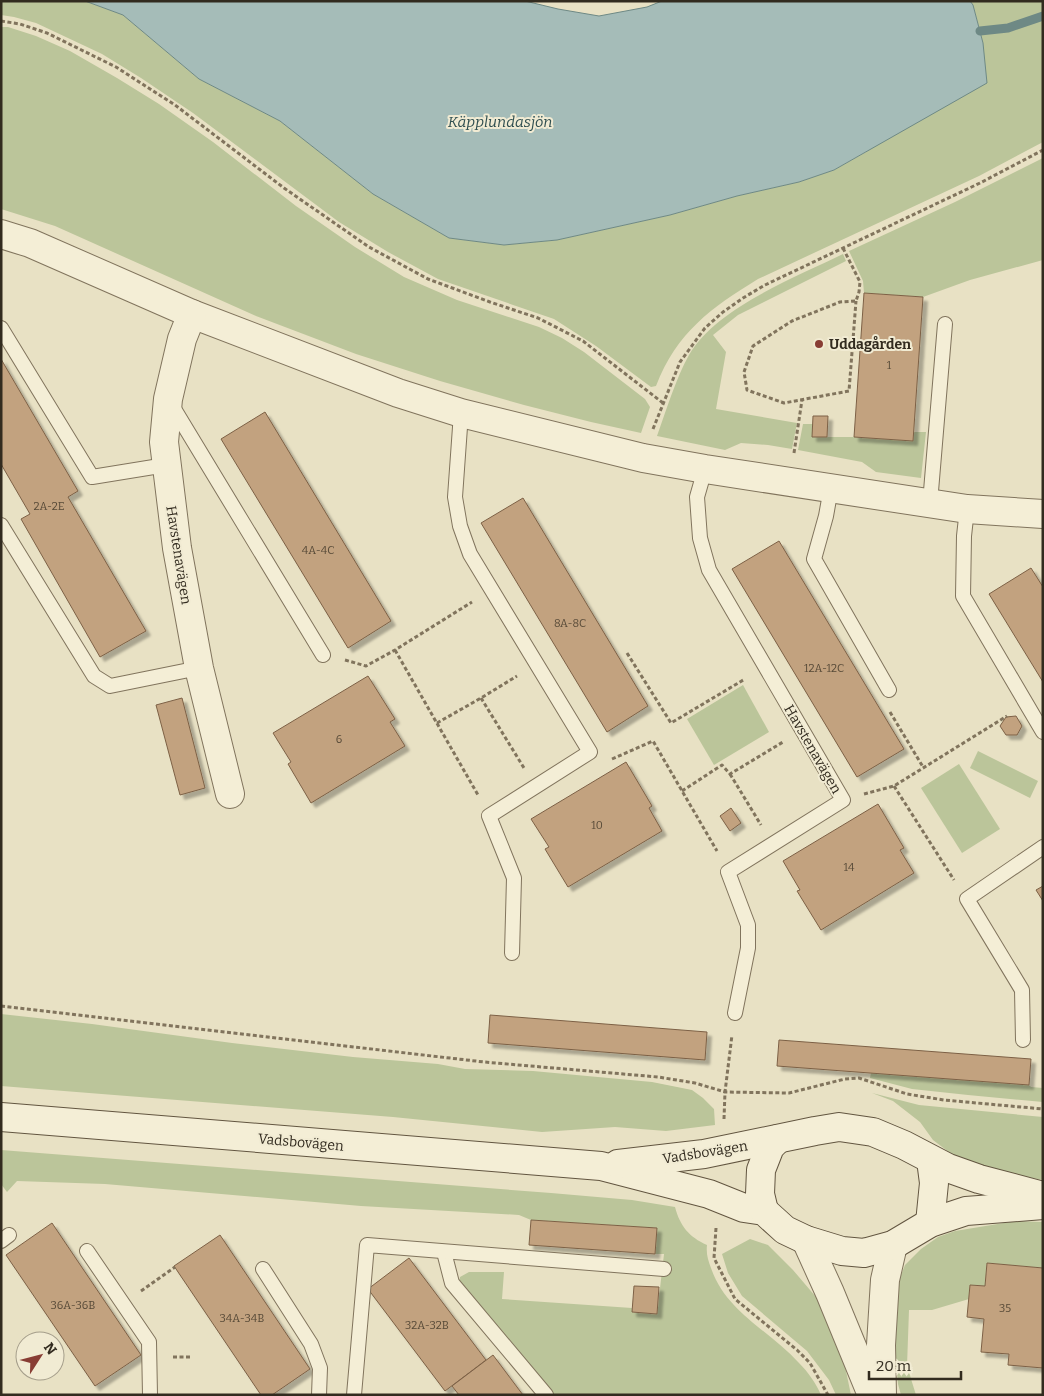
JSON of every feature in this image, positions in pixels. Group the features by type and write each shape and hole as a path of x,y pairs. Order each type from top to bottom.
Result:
{"street":[{"path":"1,234 30,243 192,314 398,394 461,413 643,458 704,469 967,509 1043,514"},
{"name":"Havstenavägen","path":"192,314 182,339 168,399 164,442 177,548 199,668 230,794"},
{"name":"Vadsbovägen","path":"1,1117 601,1166 709,1194 744,1208 764,1211 760,1194 761,1170 770,1147 778,1139"},
{"name":"Vadsbovägen","path":"601,1166 704,1154 839,1127 873,1132 904,1145 948,1168 979,1180 1043,1196"},
{"path":"930,1223 934,1182 931,1160"},
{"path":"764,1211 785,1230 806,1240 842,1251 864,1253 893,1244 930,1223 966,1212 1043,1205"},
{"path":"806,1240 872,1395"},
{"path":"882,1395 881,1345 885,1280 893,1244"}],"lane":[{"path":"930,503 945,324"},
{"path":"1,328 92,476 166,465"},
{"path":"168,399 323,655"},
{"path":"461,413 455,497 460,526 470,554 590,752 489,816 514,878 512,953"},
{"name":"Havstenavägen","path":"704,469 697,497 700,538 709,570 842,800 728,872"},
{"path":"831,488 826,516 814,559 890,690"},
{"path":"967,509 964,536 963,596 1043,732"},
{"path":"1,525 94,676 110,686 199,668"},
{"path":"1023,1040 1022,990 967,899 1043,847"},
{"path":"728,872 748,925 748,948 735,1012"},
{"path":"354,1395 368,1245 664,1269"},
{"path":"87,1251 149,1342 150,1395"},
{"path":"444,1252 452,1283 546,1395"},
{"path":"263,1269 311,1344 320,1368 319,1395"}],"path":[{"path":"1,21 20,24 47,33 116,66 175,105 284,188 368,247 428,279 538,318 582,341 663,403"},
{"path":"653,430 680,362 705,328 742,298 980,183 1043,150"},
{"path":"843,248 860,282 856,301 849,391 784,403 747,390 744,372 753,346 792,321 840,302 856,301"},
{"path":"794,455 802,400"},
{"path":"323,655 366,666 492,590"},
{"path":"395,650 489,816"},
{"path":"628,653 671,723 765,667"},
{"path":"437,724 536,663"},
{"path":"890,690 882,697 923,767"},
{"path":"481,698 535,787"},
{"path":"842,800 894,786 1026,704"},
{"path":"730,774 802,730"},
{"path":"590,752 611,759 653,742 728,872"},
{"path":"682,790 722,765 730,774 772,844"},
{"path":"894,786 967,899"},
{"path":"1,1006 484,1062 658,1077 695,1083 725,1092 789,1093 845,1079 858,1078 907,1094 944,1100 1043,1109"},
{"path":"724,1124 725,1092 732,1038"},
{"path":"716,1220 714,1258 736,1299 810,1363 828,1395"},
{"path":"124,1303 175,1267"}],"green space":[{"path":"1,1 85,1 123,15 199,79 280,121 373,194 449,238 504,245 557,240 670,215 737,196 799,182 834,170 866,152 983,43 973,5 970,1 1043,1 1043,142 979,176 758,279 725,300 697,323 674,351 664,367 656,386 651,387 596,346 554,319 438,279 388,252 339,222 193,113 102,54 36,23 1,15"},
{"path":"1,27 8,27 36,36 70,51 159,104 213,142 296,206 355,247 404,277 457,300 539,327 562,338 584,352 645,399 650,407 641,433 524,405 356,354 256,316 55,226 1,209"},
{"path":"1043,158 1043,260 970,280 923,297 864,293 863,281 849,251 955,202"},
{"path":"843,254 846,261 738,315 713,335 726,352 716,409 797,423 792,449 741,443 725,450 657,436 680,374 689,355 701,338 737,308"},
{"path":"803,424 813,424 813,437 854,437 913,441 914,432 926,432 921,478 876,472 862,462 798,450"},
{"path":"743,685 769,732 714,765 687,719"},
{"path":"978,751 1038,781 1030,798 970,768"},
{"path":"959,764 1000,829 962,853 921,788"},
{"path":"1,1014 353,1057 438,1064 465,1069 533,1071 652,1082 692,1090 714,1109 715,1125 666,1131 615,1127 542,1132 393,1117 1,1086"},
{"path":"871,1073 1029,1085 1031,1087 1043,1088 1043,1102 912,1089 870,1078"},
{"path":"872,1093 919,1105 1043,1117 1043,1180 995,1171 954,1156 933,1140 920,1122 893,1101"},
{"path":"1,1150 551,1193 632,1200 675,1207 686,1230 707,1245 711,1268 727,1297 749,1320 802,1366 821,1395 552,1395 459,1283 460,1277 469,1272 504,1272 502,1299 632,1308 632,1312 657,1314 664,1254 655,1254 656,1228 531,1220 519,1215 361,1206 105,1184 17,1181 7,1192 1,1184"},
{"path":"1016,1221 1043,1222 1043,1268 987,1263 985,1286 970,1285 969,1299 932,1310 909,1310 907,1366 916,1395 901,1395 898,1384 892,1315 895,1290 905,1265 921,1249 938,1237 955,1231"},
{"path":"750,1239 768,1245 793,1270 816,1297 831,1320 841,1347 851,1395 836,1395 829,1380 807,1351 742,1296 728,1273 722,1254"}],"water":[{"name":"Käpplundasjön","path":"85,1 525,1 599,16 647,7 662,1 970,1 973,5 983,43 987,83 834,170 799,182 737,196 670,215 557,240 504,245 449,238 373,194 280,121 199,79 123,15"}],"building":[{"path":"864,293 923,297 913,441 854,437"},
{"path":"1,359 78,491 68,497 146,631 100,657 21,519 30,514 1,464"},
{"path":"265,412 391,621 348,648 221,439"},
{"path":"813,416 828,416 827,437 812,437"},
{"path":"523,498 648,706 607,732 481,523"},
{"path":"779,541 904,749 857,777 732,569"},
{"path":"1031,568 1043,587 1043,682 989,594"},
{"path":"368,676 395,719 390,722 405,746 311,803 288,764 291,762 273,733"},
{"path":"182,698 205,788 180,795 156,705"},
{"path":"1016,716 1022,726 1017,735 1006,735 1000,726 1006,717"},
{"path":"626,762 652,806 649,808 662,831 568,887 545,849 549,847 531,819"},
{"path":"878,804 904,848 900,850 914,873 821,930 797,891 800,890 783,861"},
{"path":"731,808 741,823 730,831 720,816"},
{"path":"1043,886 1043,901 1036,890"},
{"path":"490,1015 707,1032 705,1060 488,1043"},
{"path":"779,1040 1031,1059 1029,1085 777,1066"},
{"path":"531,1220 657,1228 655,1254 529,1245"},
{"path":"52,1223 141,1355 95,1386 65,1342 65,1331 58,1331 6,1255"},
{"path":"220,1235 310,1369 272,1395 261,1395 174,1266"},
{"path":"409,1258 486,1360 445,1391 368,1289"},
{"path":"987,1263 1043,1268 1043,1368 1008,1365 1009,1354 981,1352 984,1319 967,1317 970,1285 985,1286"},
{"path":"634,1286 659,1287 657,1314 632,1312"},
{"path":"493,1355 523,1395 459,1395 452,1386"}],"waterway":[{"path":"980,31 1008,28 1043,16"}],"place":[{"name":"Uddagården","path":"819,344"}]}
